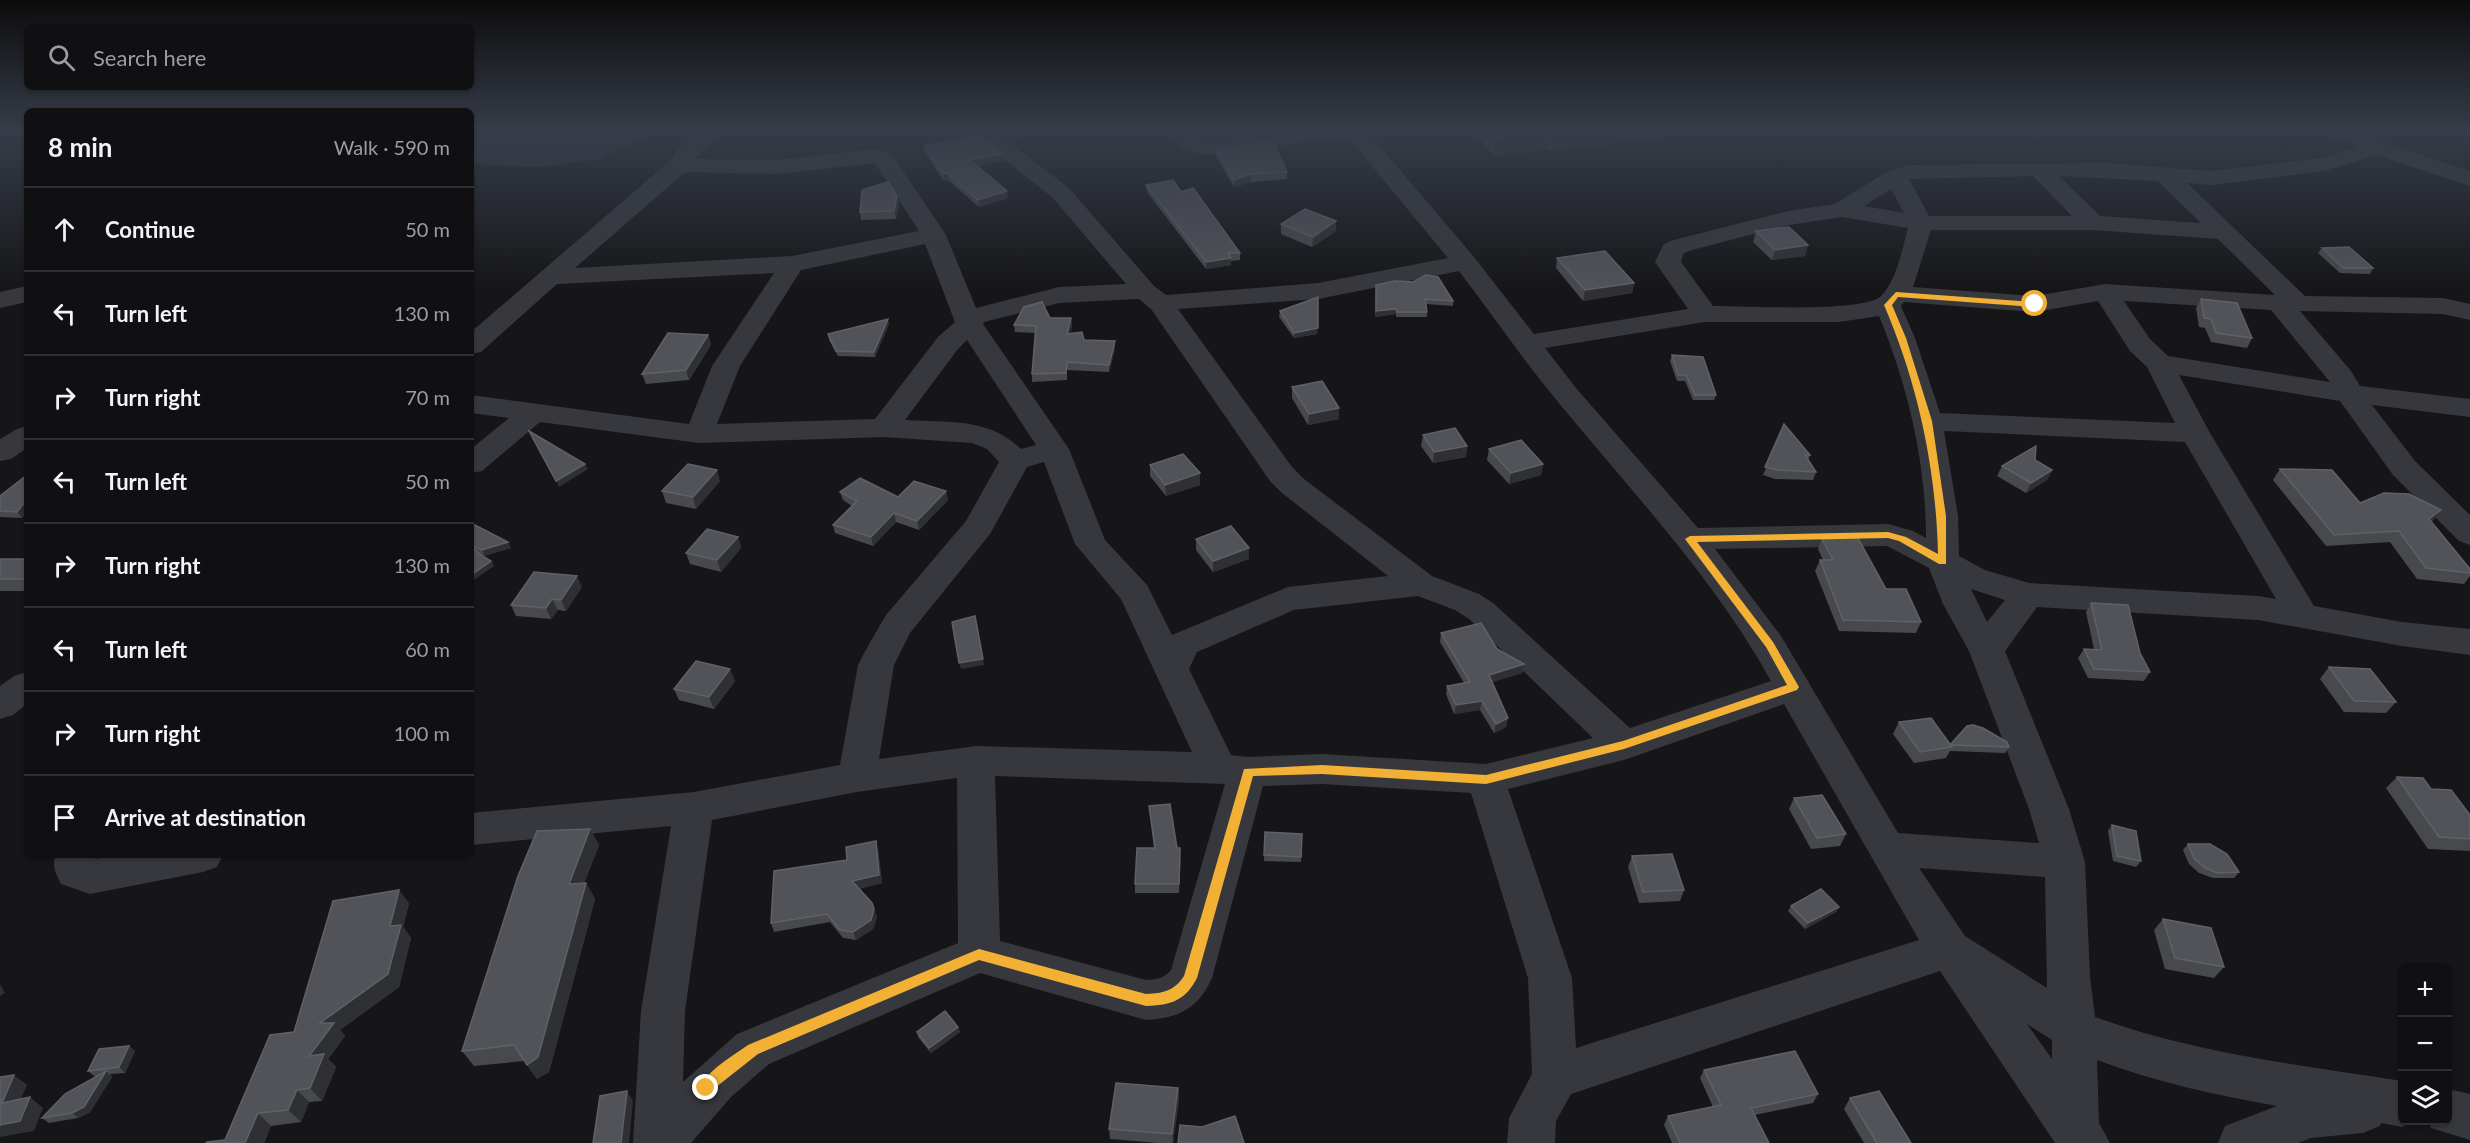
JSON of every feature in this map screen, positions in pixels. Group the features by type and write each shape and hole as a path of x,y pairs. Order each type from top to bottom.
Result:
{"street":[{"path":"474,344 658,183"},
{"path":"661,1143 706,1088 753,1049 979,954 1146,1000 1165,999 1182,991 1190,978 1233,770 1172,668 1135,593 1091,544 1054,449 969,324 934,235 901,183"},
{"path":"1050,183 1061,192 1153,297 1281,474 1293,486 1420,584 1467,602 1481,610 1624,745"},
{"path":"1399,183 1465,262 1566,394 1690,539 1769,645 1887,849 1949,949 2081,1138"},
{"path":"1842,210 1884,183"},
{"path":"1900,183 1921,223 1909,267 1892,299 1928,421 1942,516 1943,561 1960,604 1987,651 2049,809 2065,862 2068,977 2081,1138"},
{"path":"2053,183 2093,223"},
{"path":"2173,183 2288,302 2341,377 2358,407 2404,468 2470,534"},
{"path":"1705,314 1668,262 1672,250 1679,246 1788,218 1842,210 1921,223 2093,223 2222,232"},
{"path":"553,277 792,264 934,235"},
{"path":"884,428 948,343 969,324 971,317 1059,296 1153,297 1318,291 1465,262"},
{"path":"699,434 726,366 792,264"},
{"path":"1528,343 1705,314 1839,314 1892,299 2035,304 2105,292 2288,302 2443,306 2470,312"},
{"path":"2105,292 2140,345 2158,363 2195,433 2302,614"},
{"path":"0,300 24,295"},
{"path":"474,314 507,316"},
{"path":"2158,363 2352,394 2470,408"},
{"path":"474,404 699,434 884,428 978,434 997,443 1015,461"},
{"path":"474,462 534,412"},
{"path":"1928,421 2195,433"},
{"path":"0,452 24,437"},
{"path":"857,777 876,665 898,624 979,527 1015,461 1054,449"},
{"path":"1690,539 1888,535 1902,539 1973,578 2028,596 2258,608 2302,614 2402,634 2470,642"},
{"path":"1172,668 1184,644 1288,599 1420,584"},
{"path":"1987,651 2000,630 2028,596"},
{"path":"474,830 694,808 857,777 976,761 1233,770 1322,770 1486,779 1624,745 1794,687"},
{"path":"976,761 979,954"},
{"path":"1486,779 1550,978 1555,1077 1533,1118 1531,1143"},
{"path":"657,1143 663,1011 694,808"},
{"path":"1887,849 2065,862"},
{"path":"75,858 75,872 90,877 188,858"},
{"path":"1555,1077 1949,949"},
{"path":"1949,949 2074,1030 2127,1050 2213,1073 2398,1104"},
{"path":"2242,1143 2310,1115 2398,1106"},
{"path":"2452,1113 2470,1117"}],"building":[{"path":"889,183 897,196 894,211 860,212 862,190"},
{"path":"959,183 998,183 1007,191 978,200"},
{"path":"1175,183 1181,192 1193,188 1240,253 1228,253 1231,258 1206,262 1146,185"},
{"path":"1305,209 1336,221 1313,237 1281,224"},
{"path":"1789,227 1808,245 1775,250 1756,231"},
{"path":"2349,247 2373,268 2343,268 2322,248"},
{"path":"1605,251 1634,283 1585,290 1557,258"},
{"path":"1426,275 1438,277 1453,301 1425,299 1427,312 1397,312 1396,309 1376,311 1376,285 1395,281 1413,282"},
{"path":"1318,297 1318,328 1294,333 1280,311"},
{"path":"2201,299 2237,303 2252,338 2216,333 2211,319 2204,318"},
{"path":"1042,302 1050,318 1071,318 1067,334 1082,332 1084,340 1115,341 1109,365 1067,362 1066,373 1032,374 1036,326 1014,325 1024,307"},
{"path":"888,319 874,352 836,351 828,334"},
{"path":"668,333 708,335 686,370 642,374"},
{"path":"1672,355 1703,357 1716,395 1695,395 1686,375 1678,375"},
{"path":"1322,381 1339,408 1309,414 1292,387"},
{"path":"1784,424 1810,455 1805,455 1816,472 1765,467"},
{"path":"1455,428 1467,446 1434,452 1423,435"},
{"path":"529,431 585,464 556,481"},
{"path":"1521,440 1543,464 1511,473 1489,449"},
{"path":"2036,446 2035,460 2052,470 2031,483 2002,466"},
{"path":"1183,454 1200,473 1165,485 1150,465"},
{"path":"688,464 717,470 693,497 662,491"},
{"path":"2280,469 2332,470 2360,503 2384,493 2409,494 2441,510 2429,519 2470,569 2470,573 2426,568 2399,531 2334,535"},
{"path":"24,477 24,504 17,512 0,511 0,496"},
{"path":"860,478 898,497 914,481 946,491 917,521 894,513 871,537 833,525 857,501 840,492"},
{"path":"474,525 508,542 482,550 474,546"},
{"path":"1231,526 1249,548 1213,561 1196,539"},
{"path":"707,529 738,537 717,560 686,553"},
{"path":"1858,538 1886,589 1906,589 1921,622 1843,620 1820,560 1833,560 1822,539"},
{"path":"474,548 479,554 491,561 474,573"},
{"path":"0,559 24,559 24,579 0,579"},
{"path":"534,572 577,576 561,600 552,599 546,608 511,605"},
{"path":"2091,603 2128,605 2140,653 2150,672 2094,669 2084,649 2102,650"},
{"path":"975,616 983,659 959,663 952,622"},
{"path":"1481,623 1497,649 1524,664 1489,675 1508,718 1496,724 1482,701 1456,705 1447,686 1470,682 1441,633"},
{"path":"696,661 730,669 709,697 674,689"},
{"path":"2329,667 2370,669 2396,702 2354,701"},
{"path":"1931,718 1952,747 1920,752 1899,722"},
{"path":"1973,725 2007,742 2009,747 1950,745 1967,726"},
{"path":"2397,777 2423,778 2431,789 2451,790 2470,815 2470,839 2439,837"},
{"path":"1822,795 1846,834 1817,838 1794,798"},
{"path":"1170,804 1177,848 1180,848 1179,884 1135,884 1137,848 1155,848 1149,806"},
{"path":"2112,825 2136,831 2141,861 2117,856"},
{"path":"590,829 569,884 586,883 538,1057 527,1065 514,1045 462,1051 518,876 537,831"},
{"path":"1265,832 1302,834 1301,857 1264,855"},
{"path":"876,841 879,875 852,881 872,903 874,909 871,920 853,932 840,930 827,914 771,923 774,871 847,860 846,847"},
{"path":"2188,844 2210,844 2227,854 2239,872 2217,873 2204,867 2194,858"},
{"path":"1672,854 1684,890 1643,892 1632,856"},
{"path":"1821,889 1839,907 1808,923 1791,906"},
{"path":"399,890 390,926 401,925 388,974 320,1023 334,1023 309,1056 324,1054 310,1088 297,1090 288,1110 258,1113 245,1143 206,1143 225,1140 270,1035 294,1032 333,901"},
{"path":"2163,919 2211,928 2224,967 2175,958"},
{"path":"945,1011 958,1027 929,1048 917,1032"},
{"path":"129,1046 119,1067 88,1071 99,1049"},
{"path":"1795,1051 1818,1094 1751,1108 1769,1143 1680,1143 1668,1116 1721,1105 1704,1070"},
{"path":"106,1071 84,1107 72,1113 42,1118 65,1094"},
{"path":"14,1075 2,1103 30,1097 20,1121 0,1125 0,1077"},
{"path":"1116,1083 1178,1088 1172,1134 1109,1129"},
{"path":"627,1091 621,1143 593,1143 600,1096"},
{"path":"1879,1091 1911,1143 1877,1143 1850,1098"},
{"path":"1235,1116 1244,1143 1178,1143 1180,1125 1202,1127"}],"route":[{"path":"706,1088 753,1049 979,954 1146,1000 1165,999 1182,991 1190,978 1248,772 1322,770 1486,779 1624,745 1794,687 1753,622 1690,539 1888,535 1902,539 1943,561 1942,516 1928,421 1902,338 1888,305 1896,294 2035,304"}]}
